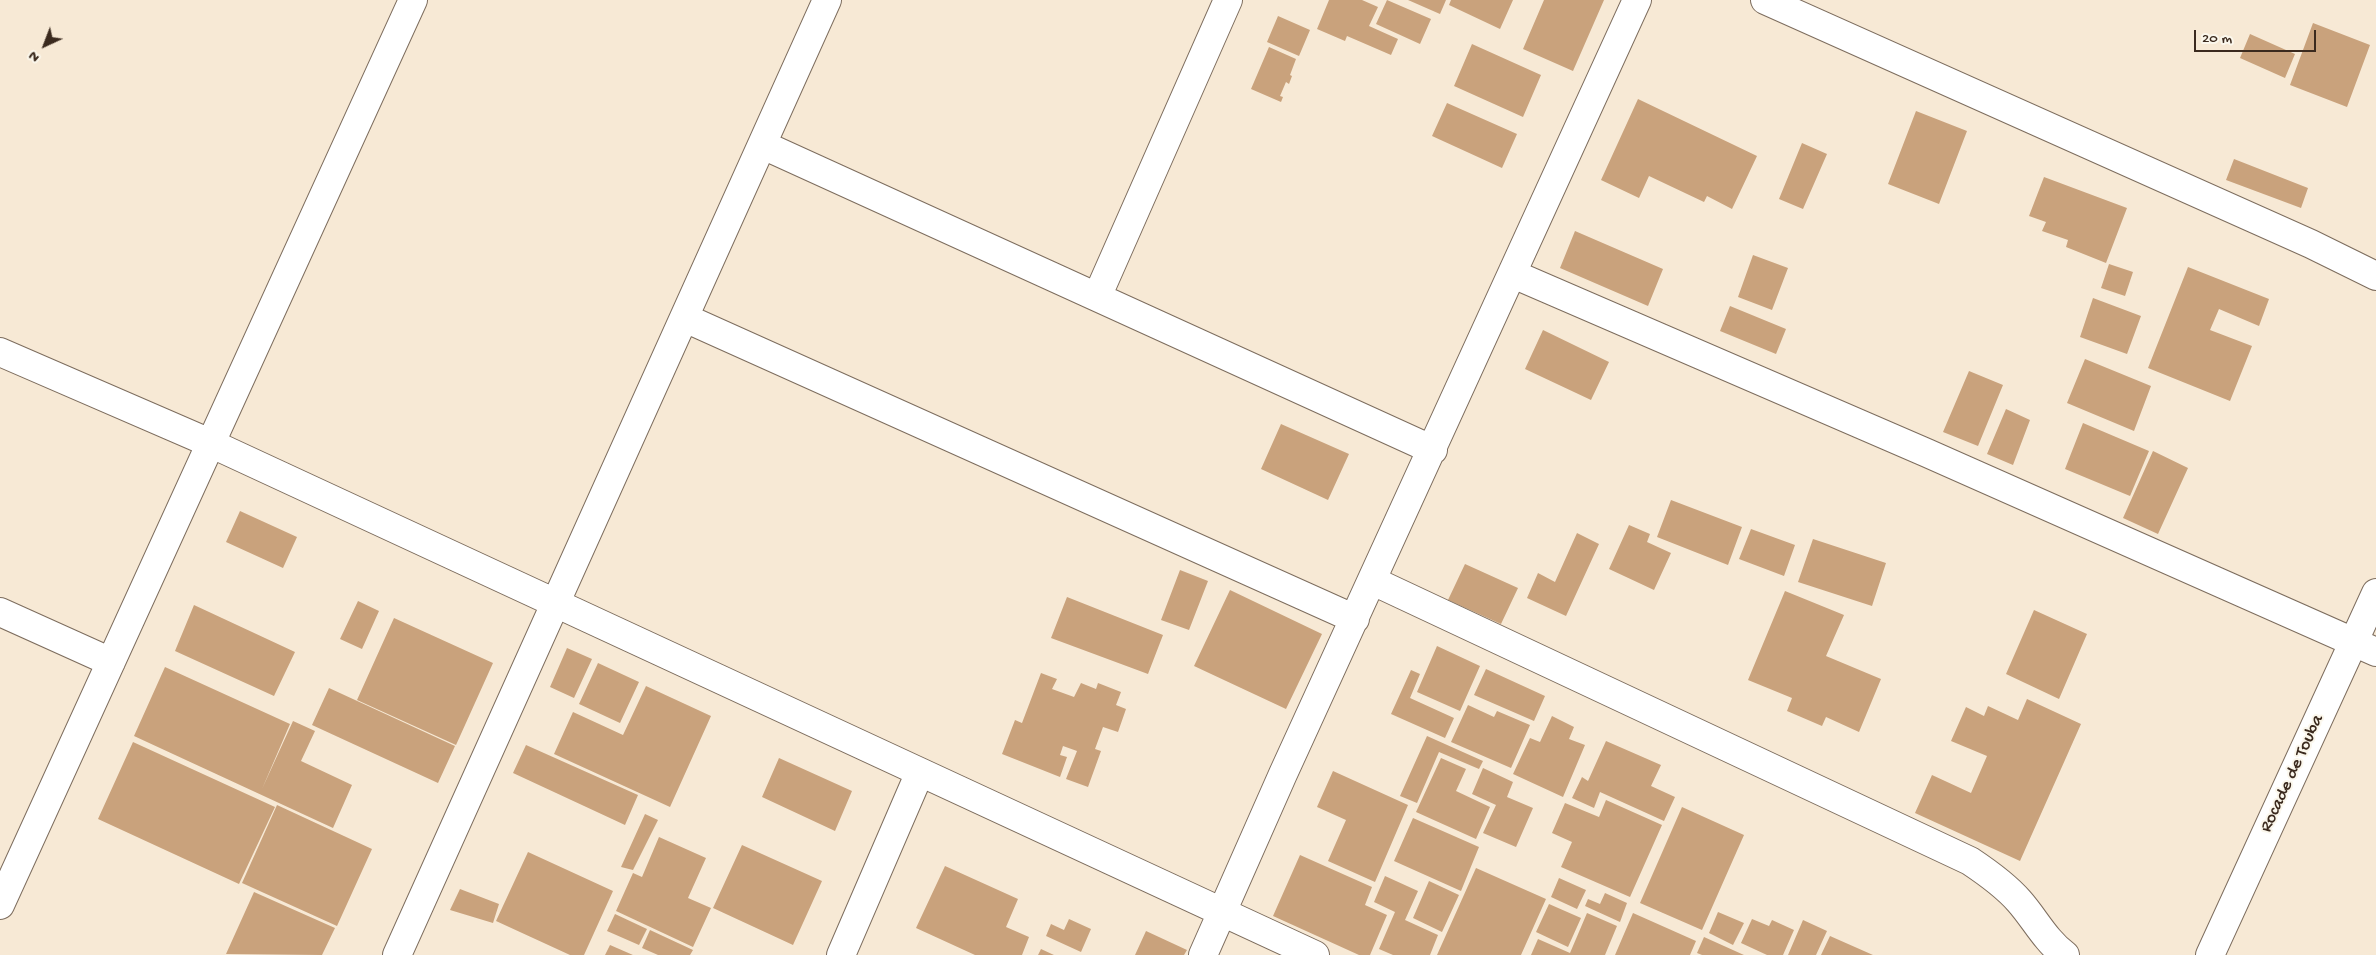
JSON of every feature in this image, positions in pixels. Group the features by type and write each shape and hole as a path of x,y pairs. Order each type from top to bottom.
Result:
{"street":[{"path":"0,905 413,0"},
{"path":"397,955 827,0"},
{"path":"1097,296 1228,0"},
{"path":"1202,955 1638,0"},
{"path":"1765,0 2311,244 2376,276"},
{"path":"763,145 1433,450"},
{"path":"1513,274 2365,647"},
{"path":"685,318 1355,619"},
{"path":"0,352 210,443 1315,955"},
{"path":"1373,581 1970,861 1994,877 2019,901 2042,932 2065,955"},
{"name":"Rocade de Touba","path":"2210,955 2365,647 2376,593"},
{"path":"0,612 111,662"},
{"path":"841,955 920,772"}],"building":[{"path":"1329,0 1362,0 1378,7 1369,26 1398,39 1391,55 1347,36 1345,41 1317,29"},
{"path":"1387,0 1431,19 1420,44 1376,24"},
{"path":"1408,0 1446,0 1440,14"},
{"path":"1451,0 1513,0 1500,29 1449,5"},
{"path":"1544,0 1604,0 1573,71 1523,49"},
{"path":"1278,16 1310,30 1299,56 1267,42"},
{"path":"2313,23 2370,45 2347,107 2290,85"},
{"path":"2250,34 2295,54 2285,78 2240,58"},
{"path":"1472,44 1541,75 1523,117 1454,86"},
{"path":"1269,47 1296,59 1289,84 1286,82 1280,96 1283,97 1281,102 1251,89"},
{"path":"1638,99 1757,156 1732,209 1707,196 1704,202 1649,176 1639,198 1601,180"},
{"path":"1447,103 1517,134 1502,168 1432,136"},
{"path":"1916,111 1967,131 1939,204 1888,184"},
{"path":"1802,143 1827,154 1803,209 1779,199"},
{"path":"2234,159 2308,188 2301,208 2226,180"},
{"path":"2044,177 2127,208 2106,263 2066,247 2068,240 2042,231 2046,222 2029,216"},
{"path":"1575,231 1663,269 1648,306 1560,268"},
{"path":"1753,255 1788,268 1772,310 1738,297"},
{"path":"2109,264 2133,272 2125,296 2101,288"},
{"path":"2188,267 2269,299 2259,326 2219,309 2210,330 2252,346 2230,401 2148,368"},
{"path":"2093,298 2141,316 2127,354 2080,337"},
{"path":"1730,306 1786,329 1776,354 1720,331"},
{"path":"1543,330 1609,362 1591,400 1525,369"},
{"path":"2085,359 2151,386 2134,431 2067,403"},
{"path":"1969,371 2003,385 1978,446 1943,432"},
{"path":"2006,409 2030,420 2013,465 1987,454"},
{"path":"2083,423 2149,451 2130,496 2065,469"},
{"path":"1281,424 1349,454 1328,500 1261,469"},
{"path":"2153,451 2188,468 2158,534 2123,518"},
{"path":"1671,500 1742,527 1728,565 1657,537"},
{"path":"240,511 297,537 283,568 226,542"},
{"path":"1629,525 1650,534 1647,542 1671,553 1654,590 1609,569"},
{"path":"1751,529 1795,545 1784,576 1739,559"},
{"path":"1577,533 1599,544 1566,616 1527,598 1538,573 1555,582"},
{"path":"1813,539 1886,563 1872,606 1798,582"},
{"path":"1465,564 1518,588 1501,624 1448,600"},
{"path":"1180,570 1208,581 1189,630 1161,620"},
{"path":"1230,590 1322,634 1286,709 1194,666"},
{"path":"1785,591 1844,615 1826,656 1881,679 1859,732 1826,717 1822,726 1787,711 1792,698 1748,680"},
{"path":"1067,597 1163,635 1148,674 1051,638"},
{"path":"358,601 379,611 362,649 340,639"},
{"path":"194,605 295,652 274,696 175,651"},
{"path":"2034,610 2087,634 2059,699 2006,674"},
{"path":"394,618 493,663 456,745 357,700"},
{"path":"1437,646 1480,666 1460,711 1417,692"},
{"path":"567,648 592,659 574,698 550,687"},
{"path":"598,663 639,682 620,723 579,704"},
{"path":"165,667 290,724 262,789 293,721 315,731 301,761 352,785 333,828 134,736"},
{"path":"1486,669 1545,696 1534,721 1474,695"},
{"path":"1411,670 1420,674 1410,698 1454,718 1445,738 1391,714"},
{"path":"1041,673 1057,679 1052,689 1074,697 1081,683 1096,689 1098,683 1121,692 1116,705 1126,709 1118,732 1103,727 1095,749 1101,751 1088,787 1066,779 1077,751 1063,746 1060,755 1067,757 1060,777 1002,754 1015,720 1022,723"},
{"path":"646,686 711,716 670,807 554,754 573,712 623,735"},
{"path":"329,688 455,746 438,783 312,725"},
{"path":"2027,699 2081,724 2020,861 1915,813 1932,775 1971,793 1987,756 1951,741 1966,707 1984,716 1988,706 2018,720"},
{"path":"1468,705 1494,717 1497,711 1530,725 1511,768 1451,742"},
{"path":"1552,716 1574,727 1569,739 1585,745 1563,797 1513,774 1530,738 1540,742"},
{"path":"1427,736 1483,761 1479,769 1439,752 1417,803 1400,796"},
{"path":"1606,741 1661,765 1651,786 1675,797 1664,821 1600,792 1594,808 1572,798 1582,777 1588,781"},
{"path":"133,742 275,807 239,884 98,819"},
{"path":"526,745 638,795 625,825 513,773"},
{"path":"779,758 852,791 835,831 762,797"},
{"path":"1441,758 1466,769 1456,791 1490,807 1476,839 1416,812"},
{"path":"1483,768 1513,782 1507,797 1533,808 1516,847 1483,833 1496,805 1472,794"},
{"path":"1333,771 1408,805 1375,882 1328,861 1346,820 1317,807"},
{"path":"1606,800 1662,825 1630,897 1561,867 1572,842 1552,833 1565,803 1599,817"},
{"path":"277,805 372,849 337,926 242,883"},
{"path":"1682,807 1744,835 1702,930 1640,903"},
{"path":"645,814 658,820 633,870 621,867"},
{"path":"1413,818 1479,847 1461,891 1394,861"},
{"path":"659,837 706,858 688,898 711,908 693,947 616,911 633,873 642,877"},
{"path":"742,845 822,881 793,945 713,908"},
{"path":"528,852 613,891 584,955 570,955 496,921"},
{"path":"1300,855 1372,887 1365,905 1387,915 1370,955 1359,955 1273,916"},
{"path":"945,866 1018,899 1006,927 1029,937 1022,955 975,955 916,928"},
{"path":"1476,868 1546,899 1521,955 1437,955"},
{"path":"1385,876 1418,891 1405,920 1438,935 1430,955 1393,955 1379,949 1395,912 1374,902"},
{"path":"1559,878 1586,890 1577,909 1551,897"},
{"path":"1429,881 1459,895 1442,932 1413,918"},
{"path":"460,889 499,904 493,923 450,910"},
{"path":"254,892 335,928 322,955 226,954"},
{"path":"1605,893 1627,903 1620,922 1585,906 1588,899 1600,904"},
{"path":"1549,904 1581,918 1568,947 1536,932"},
{"path":"1718,912 1744,923 1733,945 1709,933"},
{"path":"1587,913 1617,926 1605,955 1531,955 1538,939 1570,953"},
{"path":"1633,913 1696,941 1690,955 1615,955"},
{"path":"615,914 647,929 639,945 607,931"},
{"path":"1069,919 1091,929 1081,952 1046,936 1051,924 1064,930"},
{"path":"1752,919 1769,926 1772,920 1794,930 1783,955 1767,955 1741,943"},
{"path":"1803,920 1827,931 1816,955 1788,955"},
{"path":"650,930 693,950 690,955 658,955 642,948"},
{"path":"1146,931 1187,950 1184,955 1135,955"},
{"path":"1830,936 1873,955 1821,955"},
{"path":"1704,937 1744,955 1702,955 1697,953"},
{"path":"610,945 633,955 605,955"},
{"path":"1041,949 1054,955 1038,955"}]}
